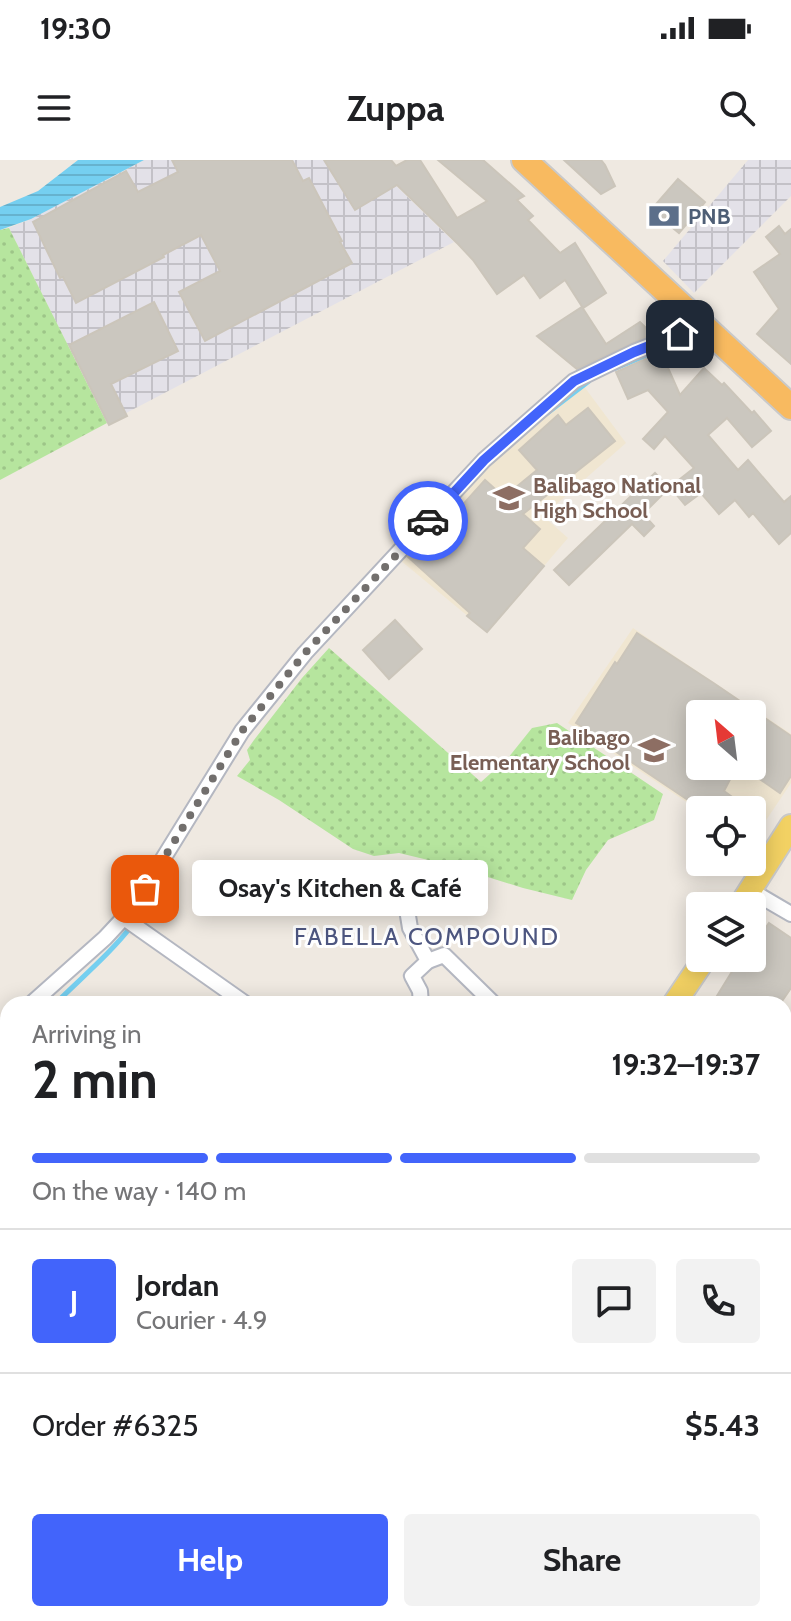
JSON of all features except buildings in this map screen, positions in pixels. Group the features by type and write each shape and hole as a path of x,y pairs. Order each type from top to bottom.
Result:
{"highway":[{"path":"524,160 791,407"}],"main road":[{"path":"749,892 791,826"},
{"path":"679,996 696,972"}],"street":[{"path":"40,996 105,938 130,922 132,909 242,731 305,653 484,460 574,381 634,352 703,325"},
{"path":"403,885 410,928 428,961"},
{"path":"766,905 791,914"},
{"path":"130,922 235,996"},
{"path":"420,996 412,976 428,961 444,955 486,996"}],"shaded area":[{"path":"144,160 376,160 390,180 454,242 107,423 9,228"},
{"path":"748,160 791,160 791,196 694,293 663,261"},
{"name":"Balibago National High School","path":"583,385 626,443 543,516 568,538 487,632 400,560 472,480"},
{"name":"Balibago Elementary School","path":"633,628 740,700 686,700 686,780 766,780 766,717 791,734 791,783 766,820 766,796 686,796 686,802 568,723"}],"green space":[{"path":"9,228 107,423 0,480 0,230"},
{"path":"329,648 481,782 508,758 532,728 557,723 663,794 654,820 608,840 586,870 572,900 399,853 374,856 353,849 237,776 250,760 247,750 254,740"}],"water":[{"path":"78,160 144,160 31,219 0,230 0,207 38,191"}],"waterway":[{"path":"616,368 681,341"},
{"path":"546,414 589,381"},
{"path":"63,996 106,955 138,918 164,869"}],"way so far":[{"path":"145,889 242,731 305,653 428,521"}],"place":[{"name":"PNB","path":"664,216"},
{"name":"Balibago National High School","path":"509,498"},
{"name":"Balibago Elementary School","path":"654,750"},
{"name":"Osay's Kitchen & Café","path":"145,889"}],"district":[{"name":"FABELLA COMPOUND","path":"427,936"}],"route":[{"path":"428,521 484,460 574,381 680,334"}]}
